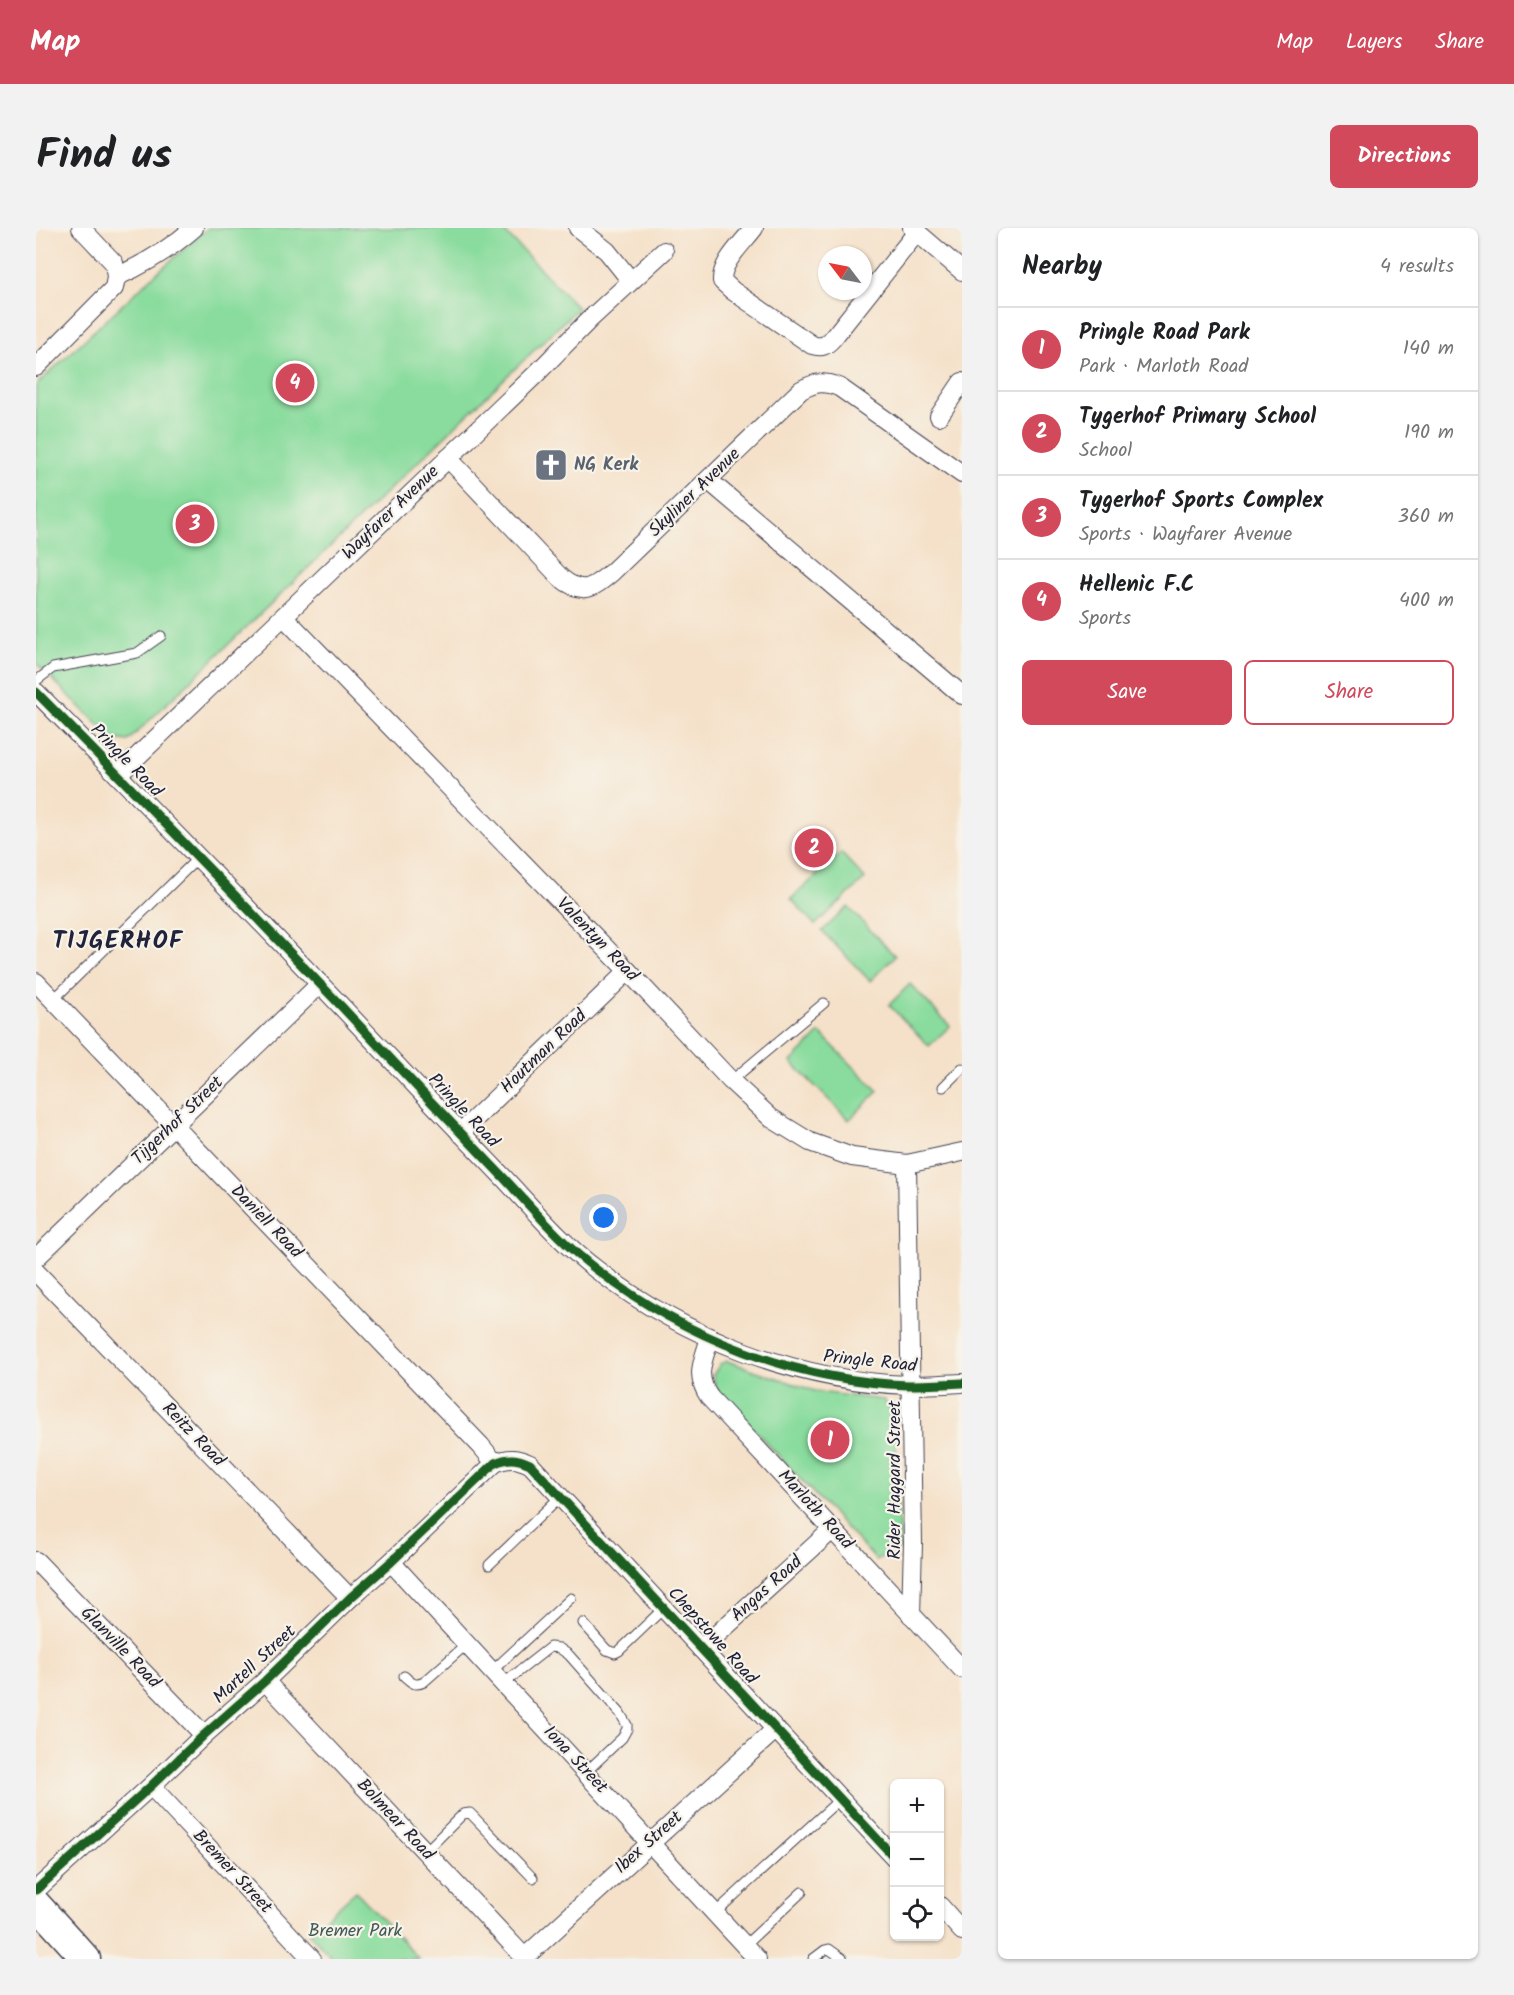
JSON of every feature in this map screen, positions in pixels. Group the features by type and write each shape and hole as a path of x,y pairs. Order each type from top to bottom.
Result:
{"main road":[{"path":"36,1904 86,1959"}],"street":[{"path":"36,367 113,291 116,277 112,260 81,228"},
{"path":"754,228 726,265 722,281 812,345 826,346 915,230 962,271"},
{"path":"586,230 607,251 631,281"},
{"path":"116,277 132,270 187,233"},
{"name":"Wayfarer Avenue","path":"118,775 664,251"},
{"name":"Skyliner Avenue","path":"448,458 561,578 574,588 585,590 597,585 612,572 801,390 814,383 822,382 839,387 962,474"},
{"path":"939,416 962,382"},
{"path":"708,480 962,695"},
{"name":"Valentyn Road","path":"284,617 628,971 731,1081 771,1119 810,1142 852,1157 907,1164 962,1152"},
{"name":"Pringle Road","path":"36,692 320,984 550,1227 595,1268 656,1310 710,1338 764,1359 810,1371 884,1383 911,1385 962,1383"},
{"name":"Houtman Road","path":"460,1133 628,971"},
{"name":"Daniell Road","path":"36,982 481,1446 495,1464"},
{"name":"Tijgerhof Street","path":"36,1258 320,984"},
{"name":"Rider Haggard Street","path":"907,1164 913,1543 911,1615"},
{"name":"Reitz Road","path":"36,1272 350,1598"},
{"name":"Marloth Road","path":"710,1338 701,1371 703,1388 720,1410 962,1669"},
{"name":"Chepstowe Road","path":"495,1464 507,1458 518,1459 530,1464 890,1853"},
{"name":"Martell Street","path":"36,1890 265,1681 350,1598 495,1464"},
{"name":"Angas Road","path":"701,1648 833,1529"},
{"name":"Glanville Road","path":"36,1561 204,1735"},
{"name":"Iona Street","path":"391,1562 757,1959"},
{"name":"Bolmear Road","path":"265,1681 525,1958"},
{"name":"Ibex Street","path":"525,1958 775,1730"},
{"name":"Bremer Street","path":"151,1786 312,1959"},
{"path":"944,1911 962,1930"}],"lane":[{"path":"36,681 53,668 138,654 161,636"},
{"path":"53,1000 198,858"},
{"path":"731,1081 824,1003"},
{"path":"943,1087 962,1068"},
{"path":"489,1565 561,1496"},
{"path":"498,1677 571,1598"},
{"path":"583,1623 608,1650 615,1653 664,1608"},
{"path":"404,1676 413,1684 418,1685 424,1682 467,1644"},
{"path":"498,1677 550,1647 559,1648 569,1655 620,1713 627,1725 622,1738 586,1773"},
{"path":"715,1913 840,1799"},
{"path":"425,1852 467,1813 474,1817 533,1878"},
{"path":"745,1945 802,1892"},
{"path":"813,1959 830,1949 843,1959"}],"green space":[{"path":"208,228 501,228 578,308 128,741 113,739 36,663 36,385"},
{"path":"841,853 865,879 815,925 791,899"},
{"path":"848,907 895,956 870,981 822,931"},
{"path":"910,984 950,1026 929,1046 889,1005"},
{"path":"820,1033 878,1091 849,1120 791,1062"},
{"path":"727,1361 818,1392 884,1400 895,1419 900,1548 876,1560 717,1390 713,1375 720,1364"},
{"name":"Bremer Park","path":"356,1891 419,1959 333,1959 309,1933"}],"cycle path":[{"path":"36,692 304,967 548,1226 597,1270 667,1316 705,1335 784,1365 866,1382 908,1385 962,1383"},
{"path":"36,1890 265,1681 495,1463 509,1459 517,1459 530,1464 890,1853"}],"place":[{"name":"Hellenic F.C","path":"295,383"},
{"name":"NG Kerk","path":"551,465"},
{"name":"Tygerhof Sports Complex","path":"195,524"},
{"name":"Tygerhof Primary School","path":"814,848"},
{"name":"Pringle Road Park","path":"830,1440"}],"district":[{"name":"TIJGERHOF","path":"118,941"}]}
